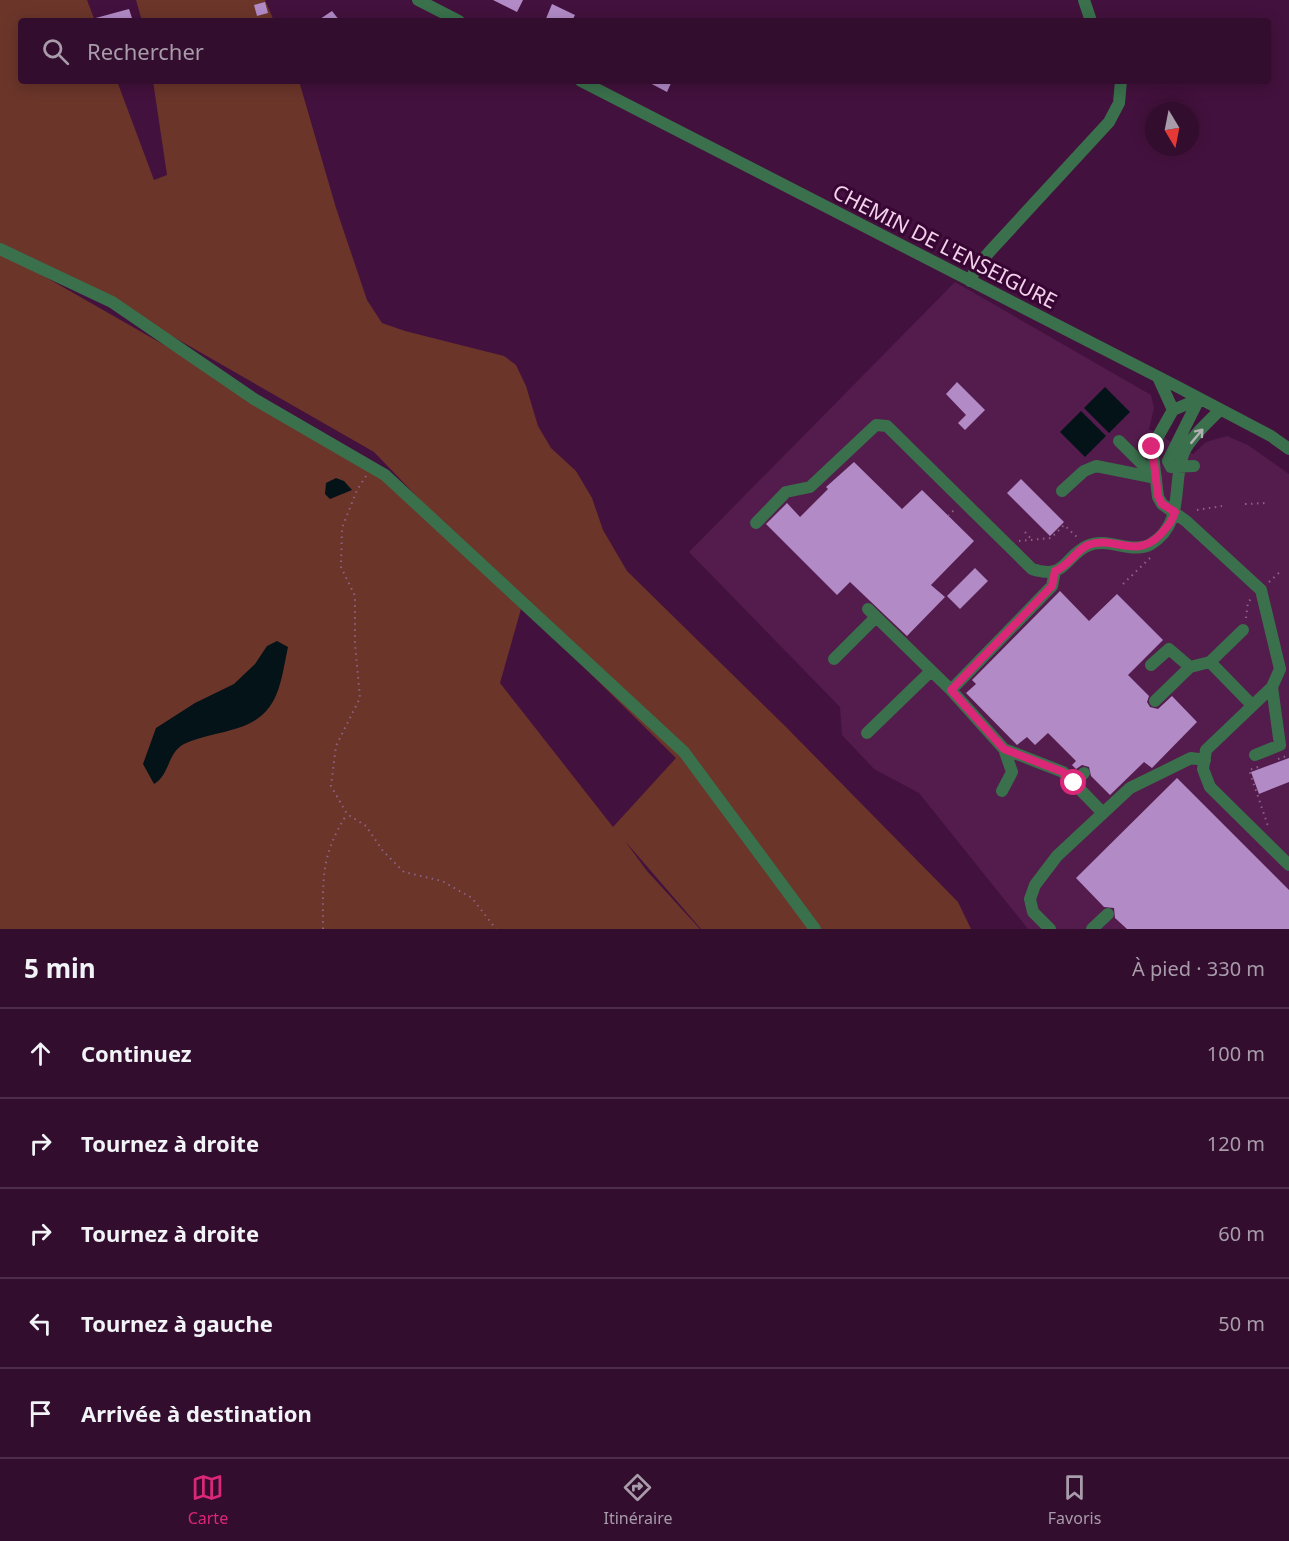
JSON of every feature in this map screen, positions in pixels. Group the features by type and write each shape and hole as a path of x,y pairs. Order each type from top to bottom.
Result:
{"street":[{"path":"418,0 453,18"},
{"path":"1084,0 1090,18"},
{"name":"CHEMIN DE L'ENSEIGURE","path":"587,84 1158,377 1271,436 1289,449"},
{"path":"970,281 977,266 1109,122 1119,103 1121,84"},
{"path":"0,249 112,302 254,399 385,475 684,752 815,929"},
{"path":"1158,377 1173,410"},
{"path":"1199,399 1173,410 1152,447 1162,504 1175,512 1261,590 1285,669 1272,687 1206,750 1203,769 1210,787 1288,862"},
{"path":"1194,466 1171,467 1168,460 1199,399"},
{"path":"756,523 786,492 810,487 865,433 876,425 887,426 1032,569 1043,573 1055,571 1063,568 1086,546 1108,544 1135,548 1151,544 1171,524 1185,449 1220,410"},
{"path":"1119,441 1156,478"},
{"path":"1062,491 1084,471 1096,466 1156,478"},
{"path":"951,690 1052,586 1055,571"},
{"path":"834,659 872,613 951,690 1004,749 1012,772 1002,791"},
{"path":"1155,701 1190,667 1210,662 1244,624"},
{"path":"1151,665 1169,649 1190,667"},
{"path":"1210,662 1252,705"},
{"path":"867,733 931,670"},
{"path":"1257,761 1280,745 1272,687"},
{"path":"1274,701 1285,713 1289,711"},
{"path":"1004,749 1063,772 1103,813"},
{"path":"1050,929 1034,912 1030,899 1035,885 1057,856 1130,788 1191,758 1204,760"},
{"path":"1074,783 1084,772"},
{"path":"1092,929 1108,914"}],"path":[{"path":"371,468 357,490 342,528 341,567 355,596 355,644 360,698 336,746 331,786 347,814 366,826 383,851 404,872 442,881 472,898 496,929"},
{"path":"1245,504 1266,503"},
{"path":"1197,510 1222,506"},
{"path":"948,516 954,509 957,511"},
{"path":"1011,542 1051,538 1064,525 1080,540"},
{"path":"1024,532 1032,540"},
{"path":"1267,584 1282,570"},
{"path":"1244,624 1248,602 1255,595"},
{"path":"1269,763 1289,755"},
{"path":"1257,761 1249,770 1269,827 1268,834"},
{"path":"323,929 323,872 332,838 347,814"}],"shaded area":[{"path":"0,0 87,0 94,18 18,18 18,84 118,84 154,180 167,175 153,84 300,84 336,208 367,300 382,323 504,356 516,365 526,386 538,426 551,448 576,471 592,498 603,530 627,571 786,727 958,902 971,929 701,929 625,841 647,871 700,929 0,929 0,251 374,465 521,609 500,683 613,827 676,758 540,624 374,452 137,316 0,245"},
{"path":"136,0 265,0 273,18 141,18"},
{"path":"955,282 1151,395 1154,408 1149,429 1193,454 1206,442 1227,436 1248,445 1289,474 1289,929 1028,929 919,793 874,769 842,735 840,707 689,552"},
{"path":"1105,387 1130,412 1109,433 1084,408"},
{"path":"1081,411 1106,436 1085,457 1060,432"},
{"path":"336,478 344,481 352,490 330,499 325,494 326,483"},
{"path":"277,641 288,647 283,674 270,707 252,722 184,744 174,753 163,775 154,784 143,764 156,728 195,703 234,684 255,664 267,646"}],"building":[{"path":"493,0 523,0 517,12"},
{"path":"265,2 268,13 257,16 254,5"},
{"path":"552,4 575,15 574,18 546,18"},
{"path":"129,9 132,18 96,18"},
{"path":"332,11 338,18 322,18"},
{"path":"652,84 671,84 667,92"},
{"path":"957,382 985,410 965,430 958,423 966,415 946,394"},
{"path":"854,462 902,509 922,490 974,541 931,585 945,597 907,636 850,582 837,595 766,524 787,503 800,517 828,489 826,487"},
{"path":"1021,479 1064,522 1050,536 1007,493"},
{"path":"975,568 988,581 960,609 947,596"},
{"path":"1060,591 1089,621 1117,594 1163,640 1128,675 1149,696 1147,702 1150,707 1158,709 1172,696 1197,722 1152,768 1144,762 1110,795 1091,776 1089,767 1082,765 1076,769 1072,765 1076,761 1048,733 1035,745 1027,737 1017,745 966,693 976,684 972,680"},
{"path":"1289,758 1289,782 1259,794 1251,772"},
{"path":"1177,778 1289,890 1289,929 1127,929 1115,918 1114,908 1104,907 1076,878"}],"route":[{"path":"1074,783 1063,772 1004,749 951,690 1052,586 1055,571 1063,568 1086,546 1108,544 1135,548 1151,544 1171,524 1175,512 1162,504 1158,496 1152,447"}]}
